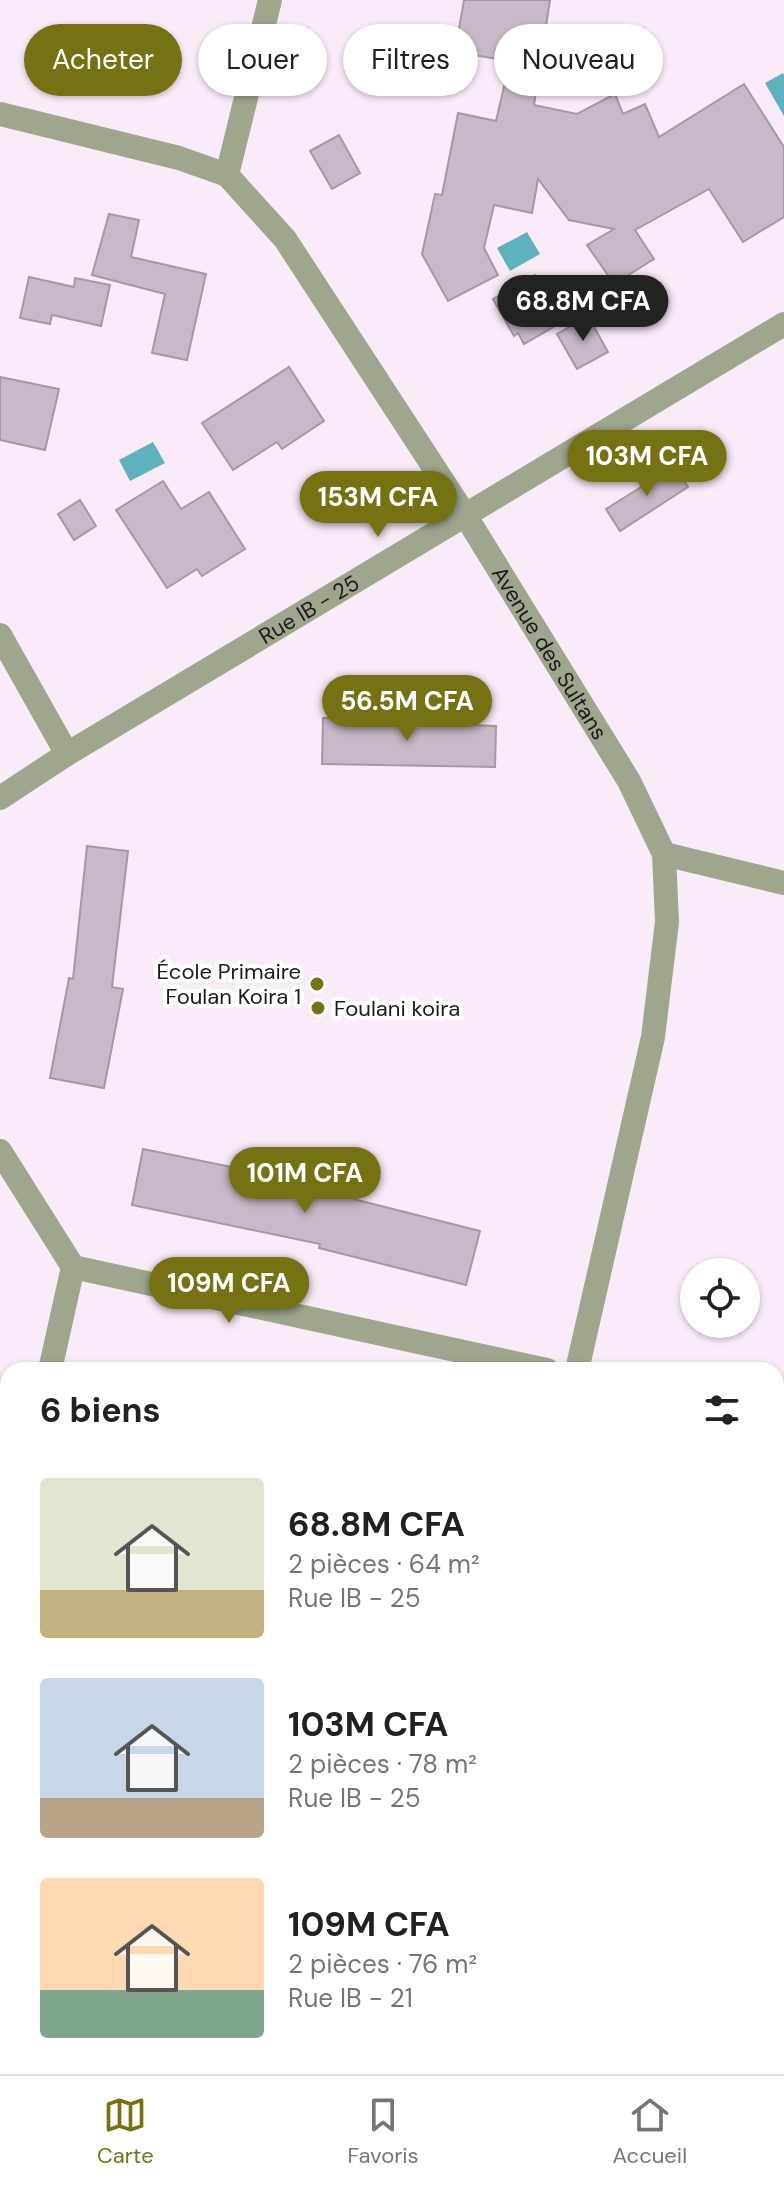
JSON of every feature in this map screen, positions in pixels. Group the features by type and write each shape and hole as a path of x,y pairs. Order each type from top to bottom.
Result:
{"street":[{"path":"0,114 179,158 227,175 270,0"},
{"name":"Avenue des Sultans","path":"227,175 285,239 465,515 629,781 664,854 667,922 653,1037 579,1362"},
{"name":"Rue IB - 25","path":"0,798 67,754 784,324"},
{"path":"0,635 67,754"},
{"path":"664,854 784,883"},
{"path":"0,1151 73,1267 52,1362"},
{"path":"73,1267 510,1362"}],"water":[{"path":"784,75 784,116 765,83"},
{"path":"527,232 540,254 510,271 497,248"},
{"path":"153,442 165,463 130,481 119,460"}],"building":[{"path":"464,0 550,0 546,24 494,24 494,58 478,56 478,24 460,24"},
{"path":"744,84 784,147 784,217 743,242 709,189 635,230 654,259 614,284 587,245 614,229 569,220 538,179 532,213 494,205 484,248 498,275 448,301 422,254 435,194 442,195 458,113 496,121 502,96 535,96 534,105 577,114 616,96 623,114 645,104 659,137"},
{"path":"339,135 360,173 332,189 310,151"},
{"path":"109,214 139,220 131,257 206,274 187,360 152,353 165,294 92,275"},
{"path":"535,275 562,322 524,344 518,333 514,336 493,299"},
{"path":"29,277 74,287 75,278 110,285 101,326 52,315 50,324 20,318"},
{"path":"588,316 608,352 577,369 557,334"},
{"path":"289,367 324,421 282,449 277,442 233,470 202,423"},
{"path":"0,377 59,389 45,450 0,440"},
{"path":"675,466 688,487 620,531 606,509"},
{"path":"163,481 181,509 209,492 245,549 202,576 197,569 167,588 116,510"},
{"path":"80,500 96,526 74,540 58,514"},
{"path":"323,718 424,718 424,723 496,726 495,767 322,764"},
{"path":"87,846 128,851 112,987 123,989 104,1088 50,1078 69,978 73,979"},
{"path":"143,1149 295,1180 294,1184 480,1231 466,1285 319,1248 320,1244 132,1205"}],"place":[{"name":"École Primaire Foulan Koira 1","path":"317,984"},
{"name":"Foulani koira","path":"318,1008"}]}
